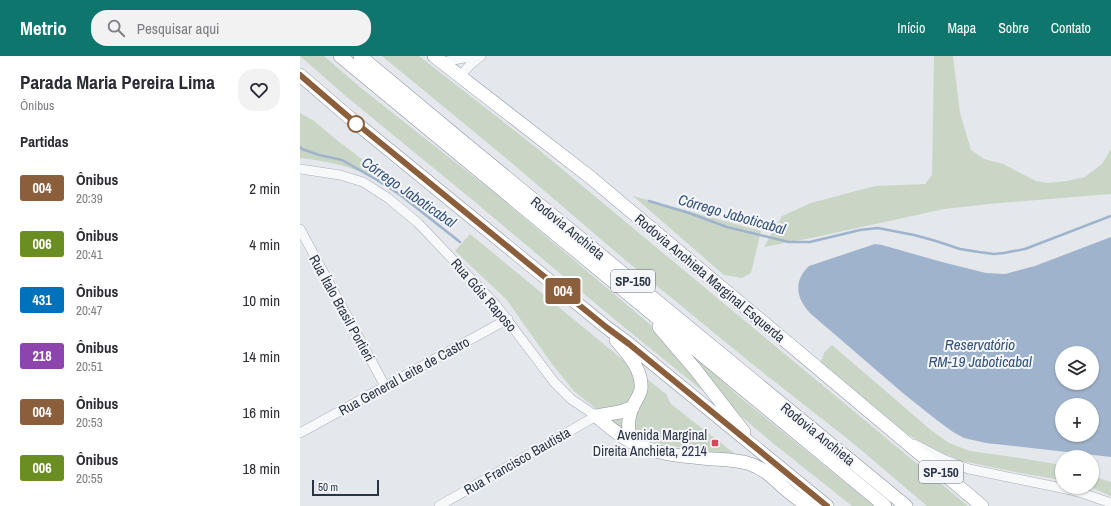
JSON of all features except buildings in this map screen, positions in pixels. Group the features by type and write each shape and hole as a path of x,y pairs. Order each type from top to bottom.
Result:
{"highway":[{"name":"Rodovia Anchieta","path":"340,56 884,506"},
{"name":"Rodovia Anchieta","path":"360,56 462,142 906,506"},
{"name":"Rodovia Anchieta Marginal Esquerda","path":"438,59 596,182 982,506"},
{"path":"300,75 350,118 827,506"},
{"path":"627,292 680,350 758,451"},
{"path":"606,327 638,370 641,381 640,389 628,423 631,442"},
{"path":"596,416 620,412 633,407"},
{"path":"596,416 631,442 650,450 751,464 763,470 799,499 812,505 827,506"}],"street":[{"path":"438,59 475,56"},
{"path":"460,76 481,56"},
{"name":"Rua Góis Raposo","path":"300,168 340,175 363,182 388,198 418,223 486,294 508,320 554,382 572,399 596,416"},
{"name":"Rua Ítalo Brasil Portieri","path":"300,229 385,386"},
{"name":"Rua General Leite de Castro","path":"301,430 508,320"},
{"name":"Rua Francisco Bautista","path":"439,506 596,416"},
{"path":"900,437 945,460 968,469 1078,492 1111,503"}],"green space":[{"path":"300,56 324,56 361,88 497,195 660,333 713,399 614,319 348,98"},
{"path":"382,56 419,56 533,145 968,506 927,506 854,444 751,363 624,259 513,164"},
{"path":"934,56 953,56 960,113 971,150 984,159 1003,164 1036,181 1048,183 1085,177 1102,164 1111,149 1111,194 944,209 764,247 782,216 811,203 875,186 925,184 932,175"},
{"path":"300,113 314,121 384,176 378,181 360,172 340,165 300,158"},
{"path":"633,196 761,231 751,273 742,278 724,275"},
{"path":"470,234 666,394 671,404 735,454 702,451 655,443 620,428 574,391 552,364 506,299 455,251"},
{"path":"832,345 932,431 949,443 970,451 1055,464 1055,479 962,461 940,452 907,434 821,362 824,353"},
{"path":"683,346 741,398 874,506 852,506 774,444 737,413"},
{"path":"1099,478 1111,482 1111,496 1099,491"}],"water":[{"name":"Reservatório RM-19 Jaboticabal","path":"1111,237 1111,457 1099,456 1099,450 1055,451 986,443 964,438 938,421 904,394 811,314 802,302 798,290 800,278 809,266 875,244 986,273 1005,274 1035,266"}],"waterway":[{"name":"Córrego Jaboticabal","path":"300,147 319,155 342,160 377,180 399,194 460,242"},
{"name":"Córrego Jaboticabal","path":"649,201 689,213 727,227 789,242 810,242 860,230 878,228 914,235 960,249 994,254 1025,249 1111,216"}],"bus line":[{"name":"004","path":"300,75 332,104 827,506"}],"place":[{"name":"Avenida Marginal Direita Anchieta, 2214","path":"715,443"}]}
